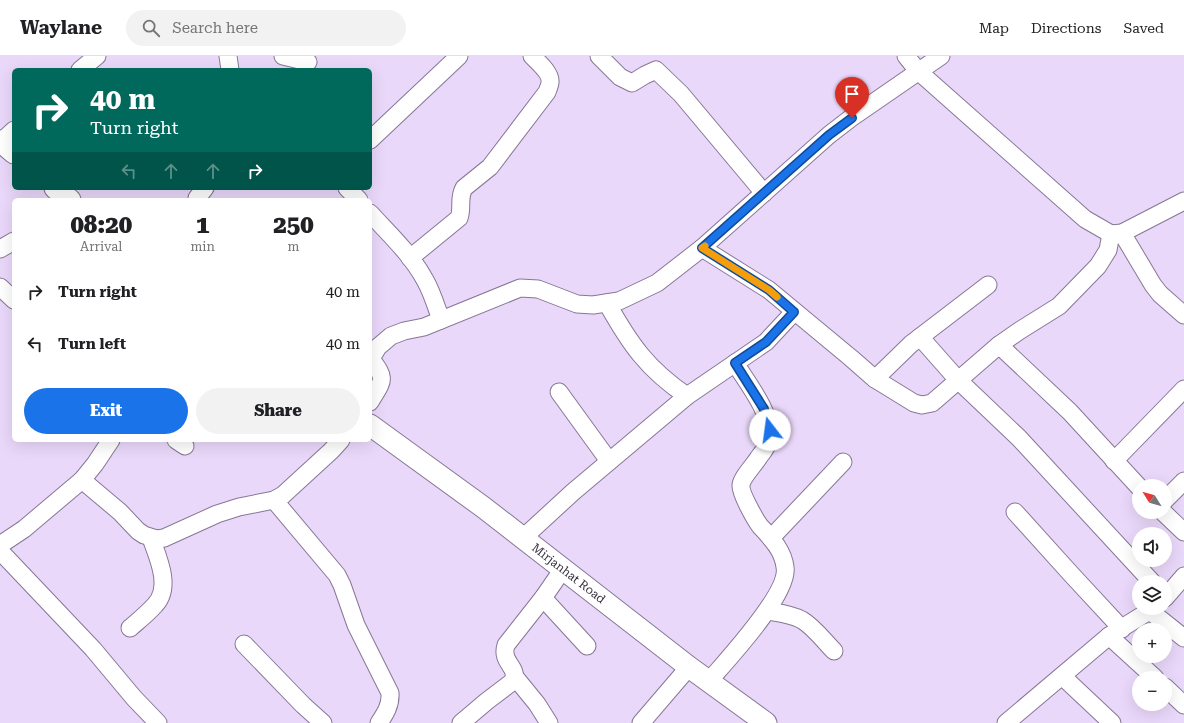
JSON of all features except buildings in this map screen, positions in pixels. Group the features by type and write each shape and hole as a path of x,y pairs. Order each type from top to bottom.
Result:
{"main road":[{"name":"Mirjanhat Road","path":"372,426 483,507 689,667 766,723"}],"street":[{"path":"82,68 97,56"},
{"path":"228,56 230,68"},
{"path":"283,56 308,62"},
{"path":"372,138 459,56"},
{"path":"410,258 458,218 461,212 461,193 464,188 490,167 547,92 550,78 532,56"},
{"path":"599,56 620,77 632,83 656,70 681,94 764,194"},
{"path":"906,56 918,71 1085,220 1116,233 1160,294 1184,315"},
{"path":"372,358 378,347 391,336 404,331 424,327 520,288 538,289 577,304 593,305 619,301 657,283 702,248 835,131 941,56"},
{"path":"197,198 203,190"},
{"path":"349,190 357,198"},
{"path":"702,248 769,290 875,379 914,403 922,405 932,403 999,345 1059,306 1098,266 1116,233 1184,201"},
{"path":"372,215 410,258 425,280 441,320"},
{"path":"0,249 12,242"},
{"path":"875,379 920,337 988,285"},
{"path":"0,287 12,298"},
{"path":"607,303 625,334 650,366 665,380 687,396"},
{"path":"523,538 573,492 687,396 766,342 794,312"},
{"path":"920,337 958,380 1019,438 1146,575"},
{"path":"999,345 1070,412 1132,480"},
{"path":"372,361 382,376 381,382 372,398"},
{"path":"709,681 767,611 783,581 786,569 783,558 771,538 750,511 741,489 741,484 768,443 770,430 764,409 735,363"},
{"path":"1114,461 1184,389"},
{"path":"559,392 609,461"},
{"path":"0,545 24,529 82,480 110,442"},
{"path":"82,480 120,512 138,531 151,538 164,538 217,514 239,507 274,500 283,495 331,452 339,442"},
{"path":"771,538 843,462"},
{"path":"1172,493 1184,481"},
{"path":"274,500 337,575 342,585 356,625 390,694 390,703 379,723"},
{"path":"1015,512 1071,574 1115,633 1149,671"},
{"path":"1170,519 1184,532"},
{"path":"130,628 156,605 162,593 162,573 151,538"},
{"path":"0,551 93,649 134,698 158,723"},
{"path":"549,723 537,704 515,677 515,672 505,658 504,650 506,645 543,598 563,569"},
{"path":"1172,589 1184,576"},
{"path":"543,598 587,646"},
{"path":"767,611 802,620 811,627 834,651"},
{"path":"1010,722 1062,676 1115,633 1141,615"},
{"path":"1169,615 1184,638"},
{"path":"244,644 303,705 323,723"},
{"path":"641,723 689,667"},
{"path":"1062,676 1112,723"},
{"path":"461,723 512,682 515,677"},
{"path":"1172,694 1184,705"}],"slow traffic":[{"path":"705,246 702,248 748,276 777,297"}],"route":[{"path":"770,430 764,409 735,363 766,342 794,312 769,290 702,248 829,135 852,118"}]}
